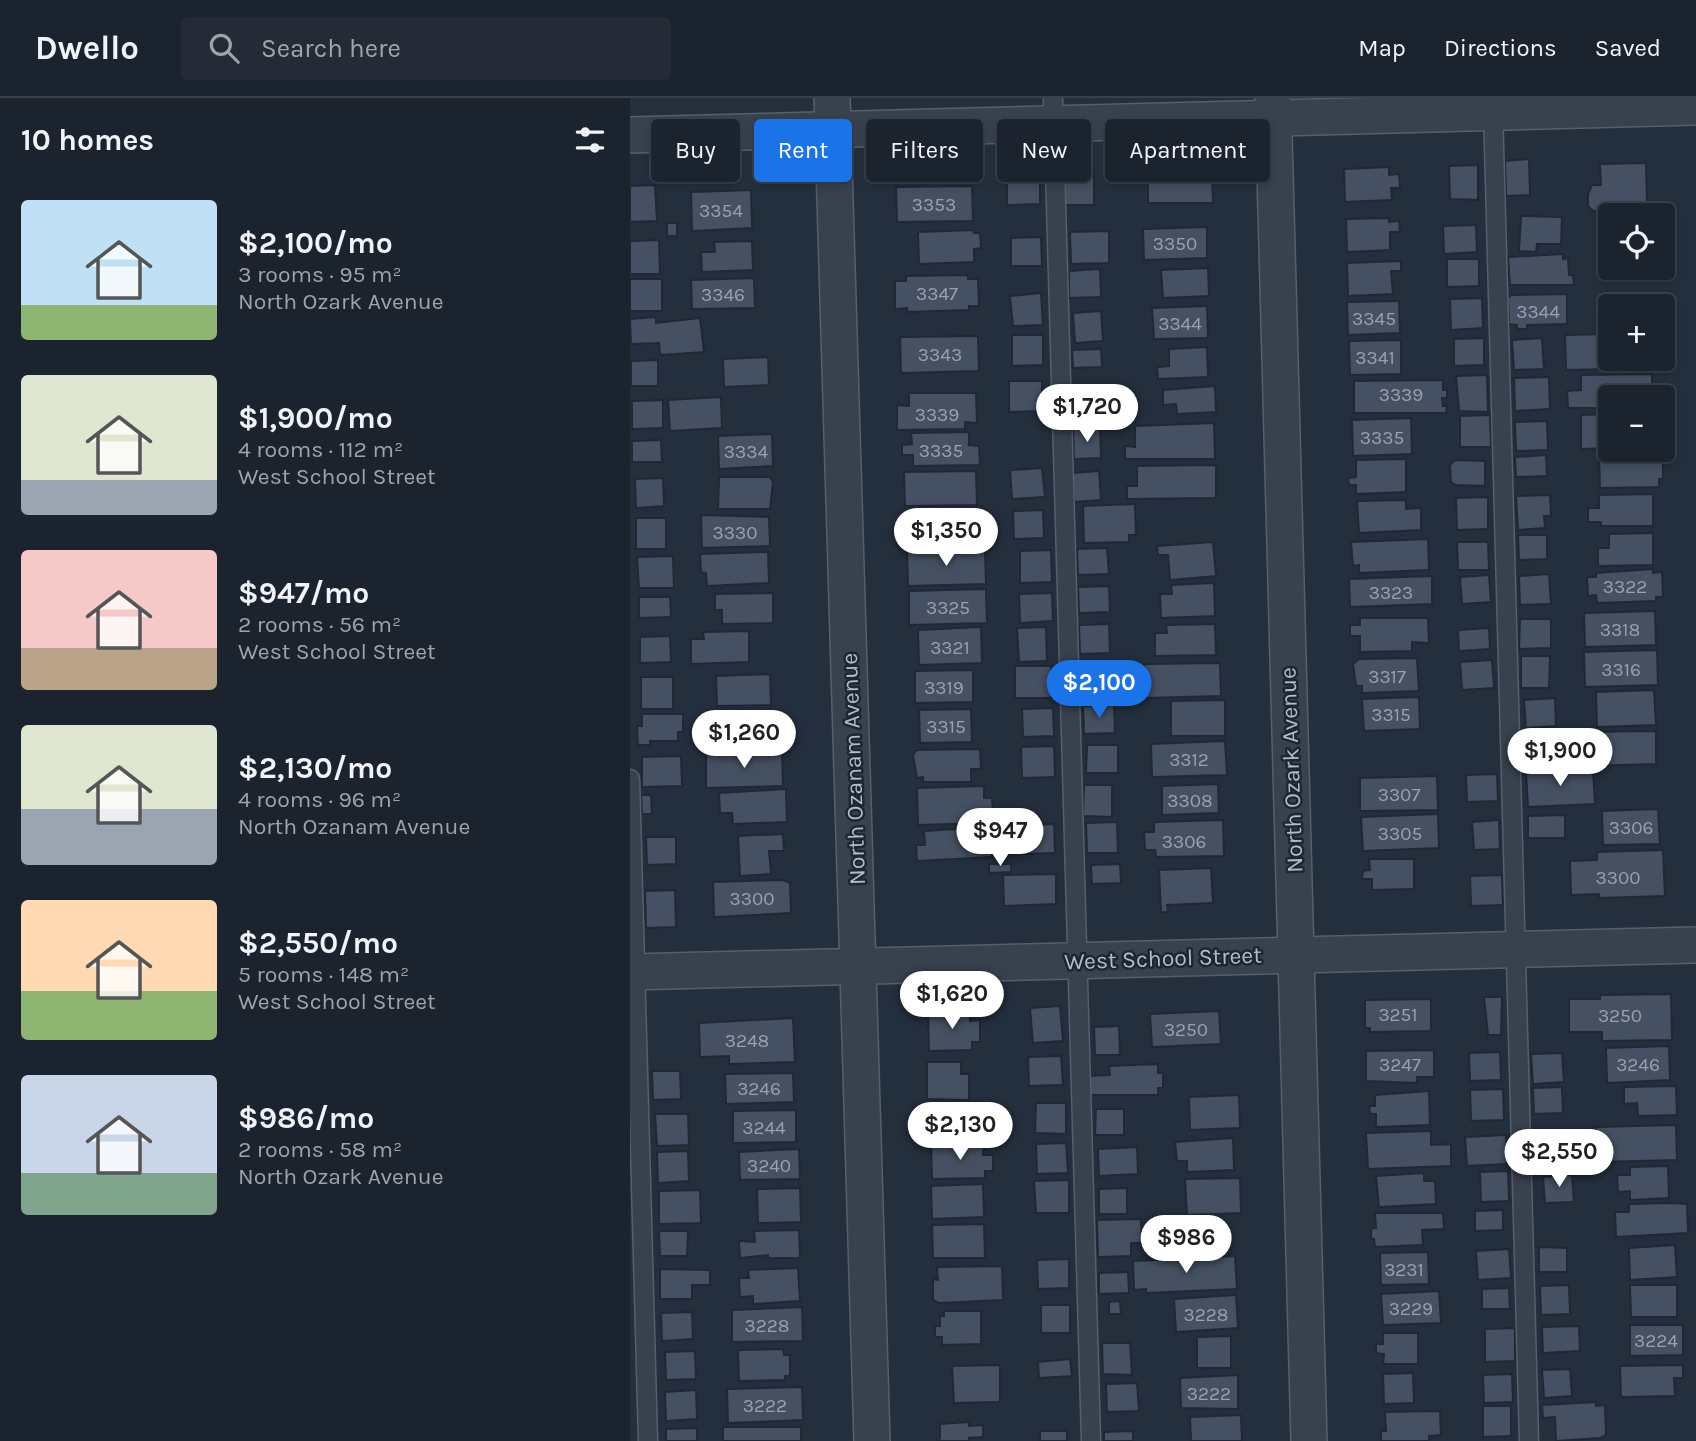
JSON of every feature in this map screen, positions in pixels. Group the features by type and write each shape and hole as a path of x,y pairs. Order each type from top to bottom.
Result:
{"street":[{"path":"630,135 833,114 1493,105 1696,107"},
{"name":"North Ozark Avenue","path":"1273,108 1310,1441"},
{"name":"North Ozanam Avenue","path":"833,114 872,1441"},
{"name":"West School Street","path":"633,972 1696,944"}],"lane":[{"path":"1493,105 1529,1441"},
{"path":"1053,111 1091,1441"},
{"path":"630,779 633,972 648,1441"}],"building":[{"path":"1529,159 1530,195 1506,196 1505,161"},
{"path":"1646,163 1647,203 1598,203 1598,211 1593,211 1588,206 1588,194 1592,185 1601,185 1600,164"},
{"path":"1478,165 1478,200 1450,199 1449,166"},
{"path":"1389,167 1389,175 1399,174 1400,188 1391,188 1392,200 1345,202 1344,169"},
{"path":"1091,170 1094,170 1094,205 1064,205 1064,182 1091,182"},
{"path":"1007,182 1040,182 1040,204 1007,205"},
{"path":"1148,182 1212,182 1213,203 1148,203"},
{"path":"655,185 657,221 630,222 630,186"},
{"path":"972,186 973,221 897,222 896,187"},
{"path":"751,190 752,228 692,231 691,192"},
{"path":"1521,216 1562,217 1561,244 1537,244 1536,252 1519,251"},
{"path":"1389,218 1389,222 1399,221 1400,232 1390,232 1390,250 1347,252 1346,219"},
{"path":"667,223 677,223 677,236 667,236"},
{"path":"1476,225 1477,252 1444,254 1443,226"},
{"path":"1207,227 1207,258 1144,260 1143,229"},
{"path":"973,230 974,233 980,233 981,248 974,249 974,262 919,264 918,232"},
{"path":"1109,231 1109,263 1071,264 1070,232"},
{"path":"1041,237 1042,266 1011,266 1011,238"},
{"path":"659,240 660,274 630,274 630,241"},
{"path":"752,241 753,270 702,272 701,252 715,252 714,242"},
{"path":"1563,254 1563,259 1568,258 1569,275 1573,275 1574,285 1510,285 1508,257"},
{"path":"1447,259 1479,259 1479,286 1447,287"},
{"path":"1401,261 1401,271 1391,271 1393,294 1348,296 1347,263"},
{"path":"1208,268 1209,296 1163,298 1161,270"},
{"path":"1100,269 1101,297 1069,298 1069,271"},
{"path":"968,275 968,279 978,279 979,306 969,306 969,310 907,312 907,308 895,309 895,281 906,281 906,276"},
{"path":"754,278 755,308 692,309 691,280"},
{"path":"630,279 662,279 662,311 630,311"},
{"path":"1041,293 1043,325 1013,326 1010,296"},
{"path":"1567,294 1567,324 1527,325 1527,329 1517,329 1517,325 1509,324 1508,298 1511,295"},
{"path":"1482,298 1483,328 1451,330 1450,299"},
{"path":"1399,301 1400,333 1348,335 1347,302"},
{"path":"1207,306 1208,338 1154,339 1152,308"},
{"path":"1101,311 1103,341 1075,343 1073,313"},
{"path":"656,317 656,323 700,318 704,352 660,355 659,343 631,344 630,319"},
{"path":"1598,334 1598,369 1566,370 1565,335"},
{"path":"1012,335 1043,335 1043,365 1012,366"},
{"path":"978,336 979,371 901,373 900,337"},
{"path":"1484,338 1484,365 1454,366 1454,339"},
{"path":"1542,338 1544,369 1514,370 1512,340"},
{"path":"1401,340 1401,374 1350,375 1349,341"},
{"path":"1207,347 1208,377 1158,379 1157,367 1169,366 1169,349"},
{"path":"1101,349 1102,367 1073,368 1072,350"},
{"path":"768,357 769,385 724,387 723,359"},
{"path":"658,360 658,386 631,386 631,361"},
{"path":"1652,374 1652,385 1598,385 1598,408 1568,408 1567,391 1581,390 1581,375"},
{"path":"1487,375 1488,412 1459,411 1456,376"},
{"path":"1549,377 1550,409 1515,411 1514,378"},
{"path":"1443,380 1443,390 1447,390 1447,398 1442,398 1443,406 1447,406 1446,413 1354,413 1354,381"},
{"path":"1009,381 1042,381 1042,411 1009,412"},
{"path":"1215,386 1216,412 1177,414 1176,404 1163,405 1163,390"},
{"path":"1112,389 1112,416 1081,417 1080,390"},
{"path":"909,393 976,393 977,423 965,422 965,429 897,430 897,405 909,406"},
{"path":"721,397 722,428 670,431 668,400"},
{"path":"663,400 663,428 632,429 632,401"},
{"path":"1598,414 1598,448 1581,449 1581,415"},
{"path":"1490,415 1491,447 1460,447 1460,416"},
{"path":"1411,418 1412,454 1353,456 1352,420"},
{"path":"1547,421 1548,450 1516,451 1515,422"},
{"path":"1214,423 1215,459 1125,459 1125,446 1135,447 1135,426"},
{"path":"1100,428 1101,458 1074,459 1073,429"},
{"path":"969,432 969,445 979,446 980,465 913,466 913,455 902,455 902,445 912,444 911,433"},
{"path":"772,434 773,466 719,469 718,436"},
{"path":"661,440 662,462 632,462 632,441"},
{"path":"1546,455 1547,476 1516,477 1515,457"},
{"path":"1406,459 1406,492 1356,494 1356,485 1349,485 1348,478 1356,477 1356,460"},
{"path":"1455,460 1485,461 1485,486 1456,485 1451,482 1450,465"},
{"path":"1599,462 1663,463 1663,479 1659,479 1659,487 1600,488"},
{"path":"1216,465 1216,498 1127,499 1127,486 1137,486 1137,466"},
{"path":"1042,468 1045,497 1012,499 1010,470"},
{"path":"976,471 977,505 905,506 904,472"},
{"path":"1099,471 1101,500 1074,502 1072,473"},
{"path":"719,477 770,477 773,482 770,509 718,509"},
{"path":"663,478 664,506 636,508 635,479"},
{"path":"1653,494 1653,526 1601,526 1601,522 1588,522 1588,508 1599,508 1599,495"},
{"path":"1550,495 1551,516 1544,516 1545,528 1518,530 1516,496"},
{"path":"1488,497 1488,529 1457,530 1456,498"},
{"path":"1406,500 1406,509 1421,508 1421,530 1359,533 1357,501"},
{"path":"1135,504 1136,535 1129,535 1129,542 1084,543 1083,506"},
{"path":"972,509 973,542 911,545 914,511"},
{"path":"1043,510 1044,538 1014,539 1013,511"},
{"path":"701,515 769,517 770,546 702,548"},
{"path":"636,518 666,518 666,549 636,549"},
{"path":"1653,533 1653,565 1598,566 1598,548 1609,548 1609,534"},
{"path":"1518,535 1547,535 1547,559 1519,560"},
{"path":"1428,539 1429,570 1359,573 1359,565 1353,566 1351,542"},
{"path":"1213,542 1216,576 1170,580 1168,555 1158,555 1157,546"},
{"path":"1457,542 1488,542 1489,570 1458,570"},
{"path":"1107,548 1109,574 1078,575 1077,549"},
{"path":"985,549 986,584 908,586 907,551"},
{"path":"1051,550 1052,582 1020,583 1020,551"},
{"path":"768,552 769,583 707,586 706,573 701,572 700,554"},
{"path":"673,556 674,588 639,588 637,557"},
{"path":"1653,569 1653,573 1662,572 1663,597 1656,597 1656,601 1597,603 1596,595 1588,596 1587,577 1596,577 1596,573"},
{"path":"1549,574 1551,604 1520,605 1519,576"},
{"path":"1489,575 1491,602 1462,604 1460,577"},
{"path":"1432,576 1432,604 1350,607 1349,579"},
{"path":"1214,583 1215,616 1161,618 1160,594 1172,594 1171,585"},
{"path":"1109,586 1110,612 1079,613 1078,587"},
{"path":"986,589 987,623 909,625 909,591"},
{"path":"773,593 773,623 722,624 722,610 715,610 715,594"},
{"path":"1052,593 1053,621 1020,623 1019,594"},
{"path":"639,597 670,597 671,617 639,618"},
{"path":"1655,611 1656,645 1585,647 1584,613"},
{"path":"1360,618 1428,618 1429,643 1412,642 1412,651 1360,652 1360,636 1350,636 1350,625 1360,625"},
{"path":"1520,619 1551,619 1551,648 1519,649"},
{"path":"1109,624 1110,653 1080,654 1079,625"},
{"path":"1215,624 1216,655 1155,656 1155,633 1167,633 1166,625"},
{"path":"981,627 982,663 919,665 918,630"},
{"path":"1046,627 1047,661 1019,662 1017,628"},
{"path":"1489,628 1490,649 1459,651 1458,630"},
{"path":"749,631 749,662 691,664 691,639 704,639 703,632"},
{"path":"670,636 671,662 640,663 640,637"},
{"path":"1657,650 1658,685 1585,687 1584,652"},
{"path":"1521,656 1550,656 1549,688 1521,688"},
{"path":"1417,658 1419,691 1362,693 1362,686 1356,686 1353,664 1359,659"},
{"path":"1492,660 1494,688 1462,690 1460,662"},
{"path":"1220,663 1221,696 1145,698 1144,664"},
{"path":"1111,664 1111,695 1080,695 1080,665"},
{"path":"1015,666 1051,666 1051,698 1015,698"},
{"path":"973,670 973,702 915,703 915,671"},
{"path":"770,674 771,705 717,706 716,676"},
{"path":"641,677 673,677 673,709 641,709"},
{"path":"1654,690 1656,725 1597,727 1596,692"},
{"path":"1419,697 1420,729 1364,731 1362,699"},
{"path":"1555,698 1556,726 1526,728 1524,700"},
{"path":"1225,700 1225,736 1171,736 1171,701"},
{"path":"1114,705 1115,733 1084,734 1083,706"},
{"path":"1053,708 1054,736 1023,737 1022,709"},
{"path":"971,709 972,742 920,743 919,710"},
{"path":"772,713 772,742 707,742 706,715"},
{"path":"642,714 683,714 683,732 678,732 678,741 650,741 650,745 638,745 637,726 642,726"},
{"path":"1656,731 1656,764 1584,766 1584,732"},
{"path":"1552,732 1553,762 1525,764 1524,733"},
{"path":"1225,741 1227,775 1152,777 1151,744"},
{"path":"1087,745 1118,745 1118,773 1086,773"},
{"path":"1054,746 1055,777 1022,778 1021,747"},
{"path":"980,749 981,769 971,769 971,782 923,782 923,777 917,778 913,755 917,750"},
{"path":"782,753 783,786 706,788 706,754"},
{"path":"681,756 682,786 642,787 642,757"},
{"path":"1593,769 1595,804 1528,807 1526,772"},
{"path":"1497,774 1498,801 1467,802 1466,775"},
{"path":"1437,776 1438,810 1360,811 1360,778"},
{"path":"1218,784 1219,813 1162,815 1162,786"},
{"path":"1084,785 1112,785 1112,817 1083,816"},
{"path":"984,786 984,798 992,798 993,810 984,809 985,823 918,825 917,788"},
{"path":"786,789 787,822 733,824 732,813 720,813 719,793"},
{"path":"641,795 651,795 652,814 642,814"},
{"path":"1658,809 1660,844 1603,845 1602,811"},
{"path":"1438,814 1439,848 1363,851 1361,817"},
{"path":"1565,815 1565,838 1528,838 1528,816"},
{"path":"1223,820 1224,856 1156,857 1155,850 1145,850 1144,832 1154,832 1154,822"},
{"path":"1499,820 1500,849 1474,850 1472,822"},
{"path":"1117,822 1118,853 1087,853 1086,823"},
{"path":"1054,824 1055,853 1028,854 1027,825"},
{"path":"990,827 992,857 917,861 916,845 925,845 924,831"},
{"path":"783,834 784,851 769,851 771,874 740,876 738,836"},
{"path":"646,837 676,837 676,864 647,865"},
{"path":"1663,850 1665,896 1599,898 1599,894 1571,895 1570,861 1597,860 1597,852"},
{"path":"1369,859 1414,859 1414,889 1372,890 1372,879 1362,879 1363,871 1370,870"},
{"path":"989,864 1011,864 1011,872 989,873"},
{"path":"1120,864 1121,883 1092,884 1091,865"},
{"path":"1211,868 1213,903 1167,905 1168,912 1161,912 1159,870"},
{"path":"1056,874 1056,904 1004,906 1003,875"},
{"path":"1502,875 1503,905 1471,906 1470,876"},
{"path":"783,880 790,883 791,913 714,917 713,882"},
{"path":"675,890 676,927 646,928 645,891"},
{"path":"1671,994 1672,1040 1602,1041 1602,1032 1569,1032 1569,999 1600,999 1600,995"},
{"path":"1484,997 1502,997 1501,1035 1488,1035"},
{"path":"1431,999 1431,1031 1370,1032 1370,1028 1365,1028 1365,1000"},
{"path":"1060,1006 1063,1041 1033,1043 1030,1008"},
{"path":"970,1011 970,1021 980,1020 980,1042 972,1042 972,1050 929,1051 928,1012"},
{"path":"1219,1011 1221,1044 1152,1047 1150,1014"},
{"path":"793,1018 795,1062 729,1064 729,1056 700,1057 699,1023"},
{"path":"1119,1026 1120,1055 1095,1055 1094,1027"},
{"path":"1669,1046 1670,1080 1607,1083 1606,1048"},
{"path":"1434,1050 1434,1077 1417,1077 1417,1083 1366,1081 1366,1051"},
{"path":"1500,1052 1501,1080 1470,1081 1469,1053"},
{"path":"1562,1053 1564,1082 1533,1084 1531,1054"},
{"path":"1061,1056 1063,1085 1029,1086 1028,1057"},
{"path":"927,1062 961,1062 961,1074 969,1074 969,1100 927,1099"},
{"path":"1158,1064 1158,1073 1163,1073 1163,1088 1158,1088 1158,1095 1090,1095 1089,1076 1110,1075 1109,1066"},
{"path":"652,1071 680,1071 681,1099 653,1100"},
{"path":"793,1073 794,1102 726,1104 725,1074"},
{"path":"1676,1086 1677,1115 1638,1116 1637,1103 1624,1104 1624,1087"},
{"path":"1562,1087 1563,1113 1534,1114 1533,1088"},
{"path":"1503,1089 1504,1120 1471,1121 1470,1090"},
{"path":"1429,1091 1430,1125 1376,1127 1376,1114 1370,1114 1369,1106 1375,1106 1375,1095"},
{"path":"1239,1095 1240,1128 1190,1130 1189,1097"},
{"path":"1036,1103 1066,1103 1066,1134 1035,1133"},
{"path":"979,1104 980,1114 999,1113 999,1132 978,1134 978,1138 930,1140 928,1106"},
{"path":"1096,1109 1124,1109 1124,1135 1095,1135"},
{"path":"796,1110 796,1142 733,1143 733,1111"},
{"path":"655,1114 688,1114 689,1145 657,1146"},
{"path":"1676,1125 1677,1160 1598,1162 1596,1127"},
{"path":"1431,1131 1431,1145 1451,1144 1451,1166 1368,1169 1366,1133"},
{"path":"1535,1131 1566,1131 1566,1162 1535,1162"},
{"path":"1506,1135 1507,1164 1467,1166 1465,1137"},
{"path":"1233,1138 1234,1170 1187,1172 1187,1161 1177,1161 1175,1142"},
{"path":"1066,1143 1068,1173 1037,1174 1036,1144"},
{"path":"984,1144 983,1155 993,1155 993,1171 985,1171 985,1178 932,1179 931,1146"},
{"path":"1137,1147 1138,1174 1099,1176 1098,1149"},
{"path":"799,1149 800,1179 740,1180 739,1152"},
{"path":"688,1151 689,1181 658,1183 657,1152"},
{"path":"1668,1166 1669,1198 1630,1200 1630,1191 1618,1192 1617,1175 1630,1175 1630,1167"},
{"path":"1508,1171 1509,1201 1481,1202 1480,1172"},
{"path":"1424,1173 1424,1181 1435,1181 1436,1204 1379,1207 1376,1176"},
{"path":"1572,1175 1574,1202 1545,1203 1543,1177"},
{"path":"1240,1178 1241,1213 1187,1215 1185,1179"},
{"path":"1069,1180 1069,1213 1036,1213 1034,1181"},
{"path":"983,1184 984,1217 932,1219 931,1186"},
{"path":"800,1188 801,1222 758,1223 757,1189"},
{"path":"1127,1188 1127,1214 1099,1214 1099,1189"},
{"path":"700,1190 701,1223 659,1224 659,1191"},
{"path":"1629,1204 1687,1204 1688,1233 1616,1237 1615,1212 1629,1212"},
{"path":"1503,1210 1503,1230 1475,1231 1475,1211"},
{"path":"1375,1213 1443,1213 1444,1229 1422,1230 1423,1245 1375,1247 1374,1239 1371,1239 1371,1229 1376,1228"},
{"path":"1141,1219 1142,1243 1131,1243 1131,1256 1098,1257 1097,1220"},
{"path":"984,1224 985,1258 933,1258 932,1225"},
{"path":"799,1230 800,1258 768,1258 768,1255 740,1258 739,1241 755,1242 754,1231"},
{"path":"659,1231 688,1231 687,1256 660,1256"},
{"path":"1675,1245 1677,1277 1630,1280 1629,1248"},
{"path":"1539,1247 1567,1248 1567,1272 1539,1272"},
{"path":"1509,1249 1511,1278 1478,1280 1476,1251"},
{"path":"1428,1252 1429,1284 1381,1285 1380,1253"},
{"path":"1235,1256 1237,1289 1146,1293 1146,1289 1134,1290 1133,1261"},
{"path":"1069,1259 1069,1288 1038,1289 1037,1260"},
{"path":"1002,1266 1003,1300 939,1303 933,1300 933,1279 938,1280 937,1267"},
{"path":"798,1268 800,1301 753,1304 753,1296 740,1297 739,1278 749,1278 748,1270"},
{"path":"660,1269 710,1270 710,1285 692,1285 692,1299 660,1299"},
{"path":"1128,1272 1129,1293 1099,1294 1099,1273"},
{"path":"1569,1285 1570,1314 1541,1315 1540,1286"},
{"path":"1630,1285 1677,1285 1677,1317 1631,1317"},
{"path":"1509,1288 1510,1309 1482,1309 1482,1289"},
{"path":"1439,1291 1441,1323 1383,1325 1381,1294"},
{"path":"1236,1295 1238,1328 1176,1332 1174,1299"},
{"path":"1120,1301 1121,1314 1109,1314 1109,1302"},
{"path":"1041,1305 1070,1305 1070,1333 1041,1333"},
{"path":"802,1307 803,1341 732,1342 732,1310"},
{"path":"944,1311 981,1311 981,1344 942,1345 942,1337 935,1337 935,1326 940,1326 940,1316 944,1316"},
{"path":"692,1312 693,1339 662,1341 661,1313"},
{"path":"1630,1325 1683,1325 1683,1355 1630,1356"},
{"path":"1579,1326 1580,1351 1543,1353 1542,1327"},
{"path":"1515,1328 1515,1361 1485,1362 1485,1329"},
{"path":"1383,1333 1418,1333 1418,1364 1383,1364 1384,1354 1376,1353 1376,1344 1383,1344"},
{"path":"1231,1336 1231,1368 1197,1368 1197,1337"},
{"path":"1102,1343 1130,1343 1132,1375 1103,1374"},
{"path":"783,1349 784,1355 790,1355 790,1376 785,1376 785,1380 739,1381 738,1350"},
{"path":"695,1351 696,1379 666,1380 665,1352"},
{"path":"1070,1359 1072,1376 1039,1378 1038,1362"},
{"path":"1000,1365 1000,1402 954,1403 952,1366"},
{"path":"1683,1365 1683,1378 1674,1378 1675,1396 1621,1397 1620,1366"},
{"path":"1570,1369 1572,1396 1544,1398 1542,1370"},
{"path":"1413,1373 1414,1403 1384,1404 1383,1374"},
{"path":"1512,1374 1513,1402 1484,1403 1483,1375"},
{"path":"1238,1375 1238,1409 1181,1408 1180,1378"},
{"path":"1137,1383 1139,1411 1107,1412 1106,1384"},
{"path":"802,1387 803,1420 728,1423 727,1389"},
{"path":"696,1390 697,1419 666,1421 665,1392"},
{"path":"1596,1402 1596,1406 1605,1405 1606,1435 1600,1438 1556,1441 1555,1417 1543,1418 1542,1405"},
{"path":"1483,1406 1511,1406 1511,1436 1483,1437"},
{"path":"1440,1411 1441,1435 1429,1436 1429,1441 1381,1441 1381,1431 1386,1431 1385,1412"},
{"path":"1241,1415 1242,1441 1191,1441 1190,1417"},
{"path":"969,1422 969,1426 983,1425 983,1437 969,1438 969,1441 937,1441 940,1438 940,1424"},
{"path":"723,1427 801,1427 801,1441 723,1441"},
{"path":"697,1428 697,1441 666,1441 666,1429"},
{"path":"1040,1431 1067,1431 1067,1441 1040,1441"},
{"path":"1133,1431 1133,1441 1104,1441 1104,1432"}]}
